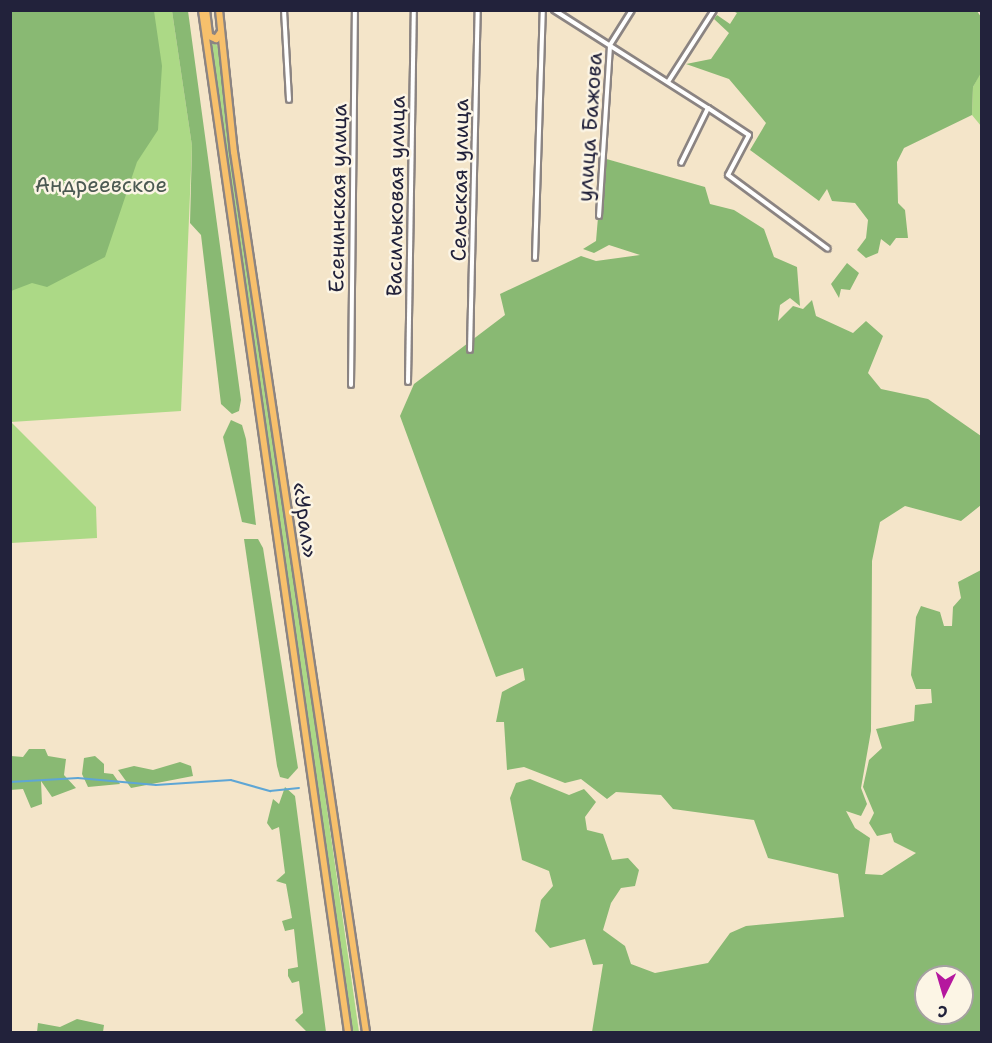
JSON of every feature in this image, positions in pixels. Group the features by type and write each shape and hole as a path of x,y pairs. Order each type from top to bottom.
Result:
{"main road":[{"path":"204,10 209,36 216,39 220,33"},
{"name":"«Урал»","path":"204,10 348,1032"},
{"name":"«Урал»","path":"219,10 220,33 366,1032"}],"street":[{"path":"284,10 289,100"},
{"name":"Есенинская улица","path":"351,386 355,10"},
{"name":"Васильковая улица","path":"408,382 414,10"},
{"name":"Сельская улица","path":"470,350 478,10"},
{"path":"535,258 543,10"},
{"path":"554,10 749,135 728,175 828,249"},
{"name":"улица Бажова","path":"599,216 610,45 632,10"},
{"path":"668,82 714,10"},
{"path":"681,163 708,108"}],"green space":[{"path":"10,11 154,11 162,66 158,130 137,162 105,257 47,287 32,283 11,291"},
{"name":"Андреевское","path":"11,11 172,11 192,146 181,411 11,422"},
{"path":"172,11 188,11 241,400 239,411 232,414 221,404 201,235 190,223 192,146"},
{"path":"733,11 977,11 981,17 982,71 973,87 972,115 904,148 897,162 898,203 905,210 908,238 896,238 890,246 881,239 878,253 866,258 857,250 866,238 868,220 855,203 832,201 827,189 819,201 750,150 766,123 729,79 686,64 711,59 729,33 714,19 717,15 730,24 737,13"},
{"path":"213,40 218,47 359,1032 350,1032 209,47"},
{"path":"981,71 981,126 972,115 973,87"},
{"path":"603,158 705,187 710,204 734,210 764,229 774,257 797,267 800,306 790,298 780,305 778,321 793,306 803,309 812,300 816,316 853,333 866,321 883,336 868,373 881,389 928,399 981,436 981,505 961,521 905,506 880,522 872,561 871,731 861,788 867,804 861,816 846,811 855,828 870,838 865,874 882,875 916,853 894,842 891,833 877,836 869,823 874,813 863,787 869,760 882,748 876,729 914,721 915,705 932,703 931,689 916,689 911,675 916,617 921,606 940,612 944,626 952,626 953,607 961,598 958,582 981,570 981,1032 592,1032 603,964 593,965 585,939 550,948 535,931 541,900 553,886 549,871 522,860 510,798 516,783 530,779 569,795 584,789 596,802 585,817 587,830 603,834 612,860 628,858 639,870 635,886 621,888 611,903 603,930 625,946 631,964 655,973 708,963 730,933 746,926 844,917 838,874 768,858 754,820 673,809 661,795 616,792 607,799 581,779 565,783 524,767 507,770 504,722 496,722 502,692 525,680 523,668 496,677 400,416 414,384 505,315 500,294 581,256 596,261 640,255 609,245 594,253 583,249 596,241"},
{"path":"847,263 859,273 850,290 841,289 839,298 831,284"},
{"path":"231,420 242,425 246,439 256,525 242,522 223,437"},
{"path":"11,422 96,507 97,538 11,543"},
{"path":"244,539 258,539 263,548 298,768 288,779 280,777 277,766"},
{"path":"29,749 45,749 48,756 66,759 64,775 76,788 52,797 41,781 42,804 31,808 23,789 10,790 11,756 23,757"},
{"path":"95,756 104,764 104,773 113,774 120,784 88,787 82,774 84,758"},
{"path":"180,762 191,766 193,776 131,788 118,770 134,766 153,770"},
{"path":"285,787 295,796 326,1032 307,1032 295,1020 303,1013 299,981 292,983 288,976 288,969 298,967 294,929 285,931 282,921 292,918 286,884 276,881 285,873 279,827 272,830 267,823 273,799 279,804"},
{"path":"77,1019 104,1025 103,1032 37,1032 38,1023 60,1027"}],"waterway":[{"path":"10,782 78,778 156,785 231,780 270,791 299,788"}]}
